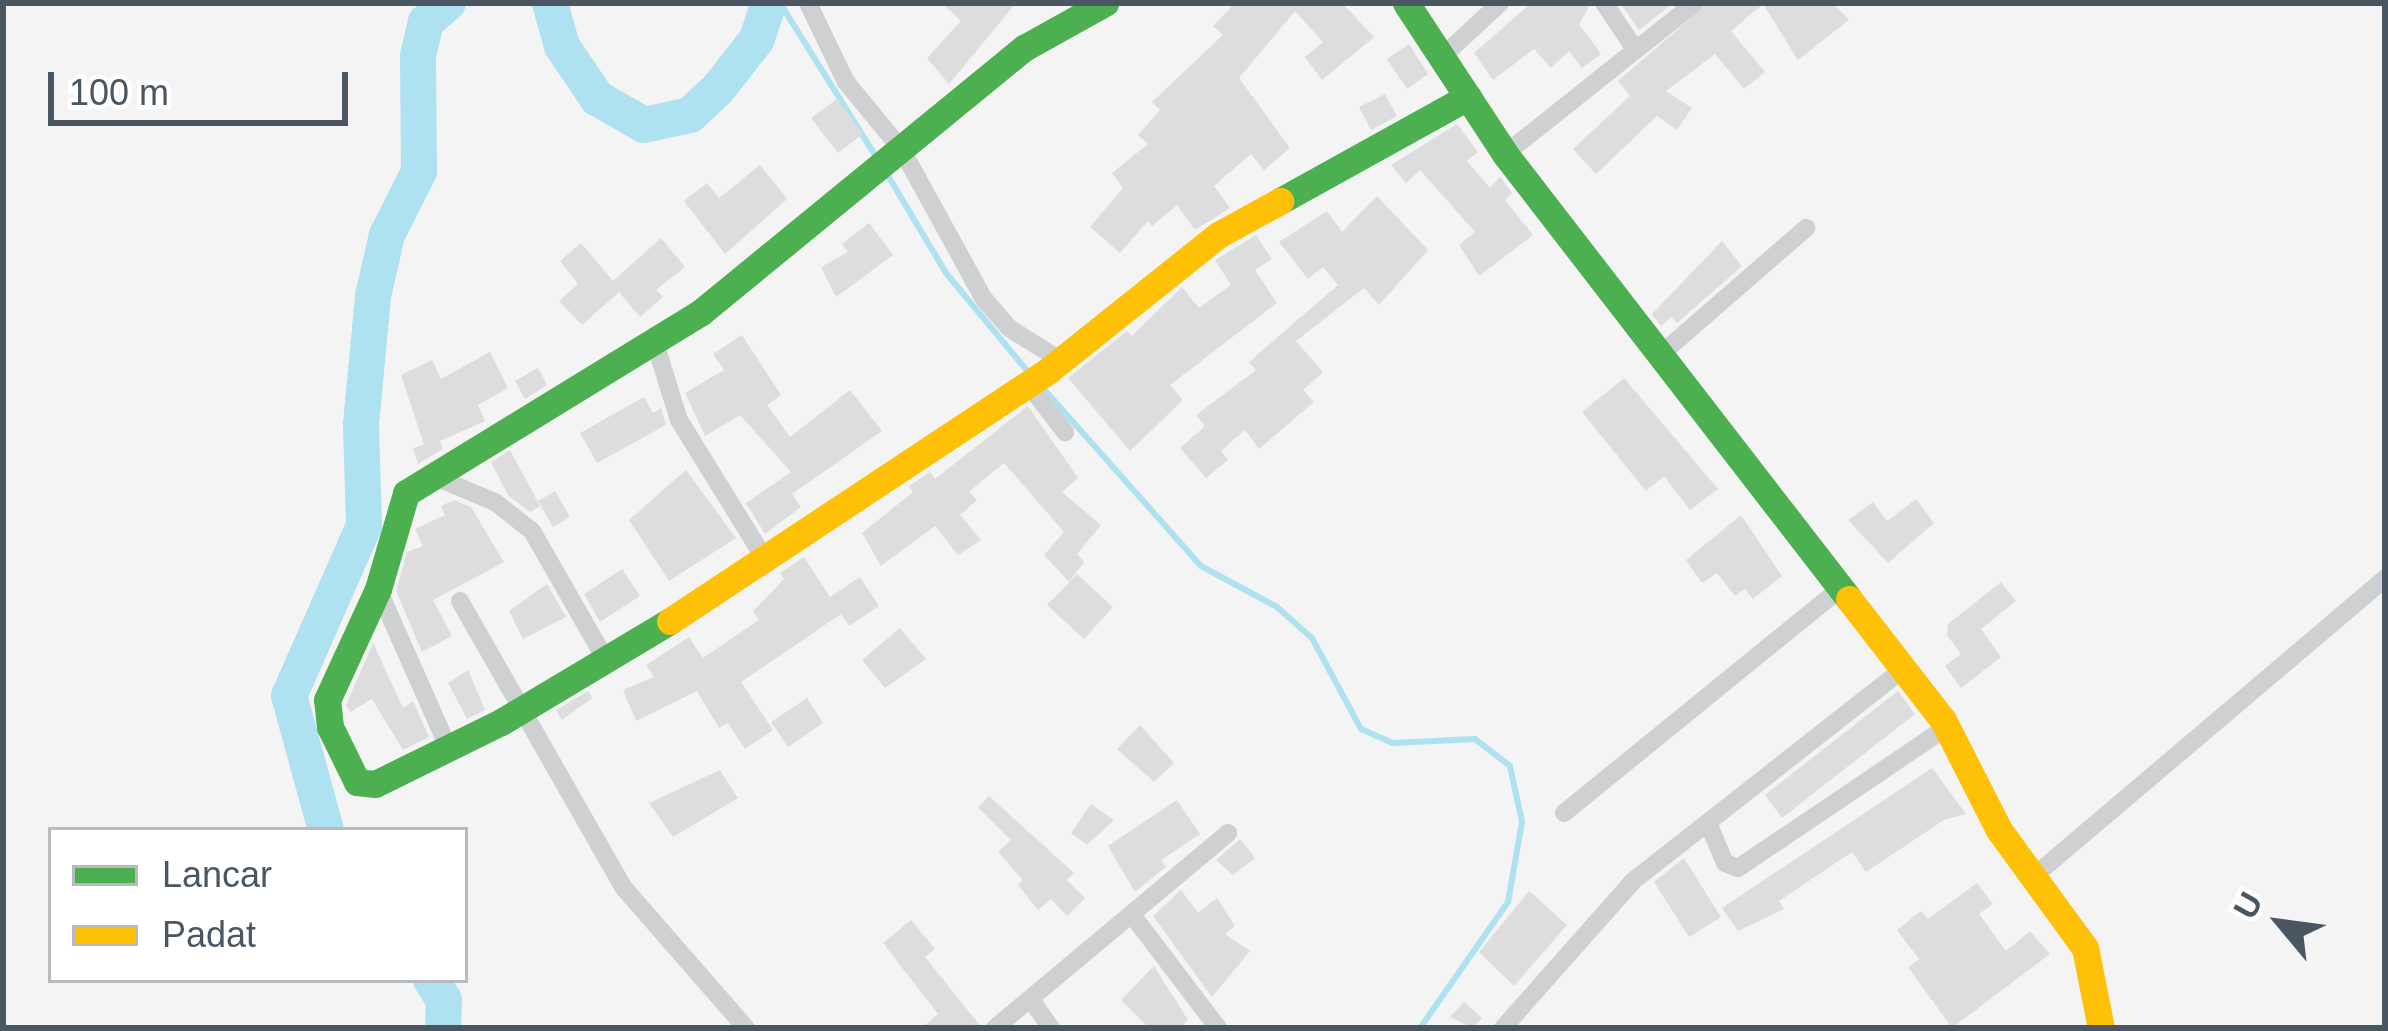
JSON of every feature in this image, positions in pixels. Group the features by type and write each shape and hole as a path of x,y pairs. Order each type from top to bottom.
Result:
{"street":[{"path":"808,3 887,163 1042,374 1065,432"},
{"path":"1105,3 1024,48 887,163 655,343 433,476 396,508 378,589 327,700 349,773 375,784 606,660 766,561 1042,374 1218,236 1468,97"},
{"path":"1406,3 1505,154 1906,667 1947,727 1999,830 2085,948 2101,1028"},
{"path":"1443,56 1500,3"},
{"path":"1604,3 1635,49"},
{"path":"1505,154 1695,3"},
{"path":"1660,355 1806,228"},
{"path":"655,343 679,420 766,561"},
{"path":"433,476 495,502 532,531 606,660"},
{"path":"2033,877 2385,578"},
{"path":"1564,813 1842,587"},
{"path":"378,589 448,747"},
{"path":"460,601 623,887 746,1028"},
{"path":"1503,1028 1598,914 1906,667"},
{"path":"1709,825 1725,863 1738,868 1947,727"},
{"path":"995,1028 1032,1001 1116,922 1133,916 1228,833"},
{"path":"1133,916 1218,1028"},
{"path":"1032,1001 1052,1028"}],"building":[{"path":"942,3 1016,3 949,84 927,58 961,21"},
{"path":"1235,3 1342,3 1374,37 1322,80 1305,57 1323,42 1295,11 1239,78 1290,148 1264,170 1251,154 1214,186 1230,208 1195,230 1177,205 1152,226 1148,221 1120,253 1090,227 1123,188 1112,173 1148,144 1138,135 1160,110 1152,102 1223,35 1213,26"},
{"path":"1531,3 1591,3 1579,24 1601,54 1582,68 1569,51 1551,68 1534,49 1493,80 1474,53"},
{"path":"1620,3 1673,3 1639,30"},
{"path":"1708,3 1833,3 1849,20 1798,60 1763,4 1731,31 1765,72 1744,89 1715,54 1666,91 1692,108 1677,130 1657,116 1596,174 1573,149 1630,96 1618,81"},
{"path":"1409,44 1428,74 1407,89 1387,59"},
{"path":"1385,94 1397,116 1371,130 1359,107"},
{"path":"837,99 863,134 838,153 811,118"},
{"path":"1457,124 1478,152 1467,161 1490,188 1500,177 1512,193 1505,200 1533,235 1479,276 1459,245 1475,232 1420,170 1406,183 1391,165"},
{"path":"760,165 787,199 725,254 684,201 707,183 719,198"},
{"path":"1377,196 1428,250 1379,305 1364,288 1296,341 1323,372 1303,390 1314,402 1259,449 1245,430 1221,451 1228,460 1206,478 1180,448 1205,426 1196,415 1256,370 1249,362 1338,285 1323,267 1308,279 1279,242 1327,211 1342,232"},
{"path":"869,223 893,255 836,297 821,267 848,252 842,244"},
{"path":"1256,235 1272,259 1255,270 1277,303 1170,385 1183,400 1130,451 1068,378 1127,331 1132,336 1182,287 1199,308 1231,285 1215,260"},
{"path":"661,238 685,267 656,290 663,297 640,317 619,292 582,325 559,301 578,284 560,261 581,243 613,281"},
{"path":"1722,241 1742,266 1677,323 1671,317 1661,326 1652,314"},
{"path":"742,335 781,395 767,405 790,437 850,390 882,431 792,494 801,507 765,534 746,503 791,472 740,415 705,436 685,393 724,370 713,354"},
{"path":"490,352 508,388 478,405 485,421 440,441 443,449 418,464 413,448 424,445 401,375 432,360 441,379"},
{"path":"538,368 547,385 525,399 515,381"},
{"path":"1624,378 1718,489 1690,510 1664,476 1646,491 1582,412"},
{"path":"644,397 653,413 661,408 666,425 597,463 580,433"},
{"path":"1028,406 1078,478 1062,492 1101,525 1077,554 1084,562 1069,582 1044,555 1064,532 1004,463 969,492 977,500 960,515 981,540 958,555 935,526 881,566 862,533 913,492 909,486 930,472 935,479"},
{"path":"510,450 540,506 530,512 508,495 491,462"},
{"path":"686,470 736,538 669,581 629,520"},
{"path":"555,491 570,517 553,527 538,501"},
{"path":"1916,499 1934,523 1888,563 1848,520 1873,502 1887,521"},
{"path":"454,500 471,507 504,562 433,600 452,636 422,652 396,591 407,552 423,546 415,529 445,515 441,506"},
{"path":"1741,515 1782,576 1753,599 1745,589 1735,596 1717,573 1702,583 1686,560"},
{"path":"804,557 830,597 860,577 879,606 849,626 841,614 741,682 773,730 745,749 728,723 719,728 697,691 636,721 623,690 654,677 646,665 689,637 703,658 759,620 753,611 784,579 780,573"},
{"path":"622,569 640,596 600,622 584,594"},
{"path":"1077,574 1113,607 1084,639 1047,605"},
{"path":"2001,582 2016,601 1981,629 2001,657 1961,688 1945,666 1961,654 1947,635 1948,624"},
{"path":"547,584 566,617 523,639 509,611"},
{"path":"900,628 926,659 885,688 862,660"},
{"path":"373,643 403,708 413,701 429,737 403,750 372,699 350,712 346,705"},
{"path":"468,670 485,710 467,719 448,683"},
{"path":"588,691 592,698 562,720 556,710"},
{"path":"1898,691 1915,714 1782,818 1765,795"},
{"path":"807,698 823,723 788,747 771,722"},
{"path":"1140,725 1174,763 1154,782 1117,749"},
{"path":"1932,768 1966,814 1944,820 1866,872 1852,852 1779,901 1784,909 1738,931 1722,908"},
{"path":"720,770 738,798 673,837 649,803"},
{"path":"989,796 1074,873 1067,880 1085,898 1067,916 1051,899 1038,910 1018,885 1023,880 998,852 1011,840 978,807"},
{"path":"1177,800 1200,834 1161,860 1166,867 1135,892 1108,846"},
{"path":"1091,804 1114,820 1087,845 1071,833"},
{"path":"1240,839 1255,858 1233,875 1216,860"},
{"path":"1684,858 1721,917 1689,937 1654,882"},
{"path":"1977,883 1993,904 1979,914 2006,951 2030,931 2050,954 1952,1028 1908,967 1919,959 1897,930 1921,911 1928,919"},
{"path":"1181,890 1198,913 1217,898 1235,926 1225,934 1250,951 1212,997 1153,916"},
{"path":"1529,891 1567,925 1514,986 1479,952"},
{"path":"911,920 935,949 925,957 982,1028 922,1028 938,1014 883,943"},
{"path":"1154,966 1188,1020 1180,1028 1149,1028 1121,1000"},
{"path":"1464,1002 1482,1018 1473,1028 1450,1017"}],"waterway":[{"path":"325,827 289,696 364,526 361,424 373,296 387,235 419,171 418,56 426,22 448,3"},
{"path":"550,3 562,46 597,98 644,125 690,115 718,89 757,39 769,3"},
{"path":"780,3 877,158"},
{"path":"884,169 946,273 1029,373"},
{"path":"1042,387 1201,566 1277,607 1312,638 1361,729 1392,743 1475,739 1510,766 1522,822 1508,902 1420,1028"},
{"path":"433,983 444,1000 443,1028"}],"traffic: fast":[{"path":"670,621 501,722 375,784 357,782 330,727 327,700 378,589 406,493 700,313 1024,48 1105,3"},
{"path":"1406,3 1505,154 1849,599"},
{"path":"1280,201 1468,97"}],"traffic: slow":[{"path":"670,621 1049,370 1218,235 1280,201"},
{"path":"1849,599 1943,720 1999,830 2085,948 2101,1028"}]}
